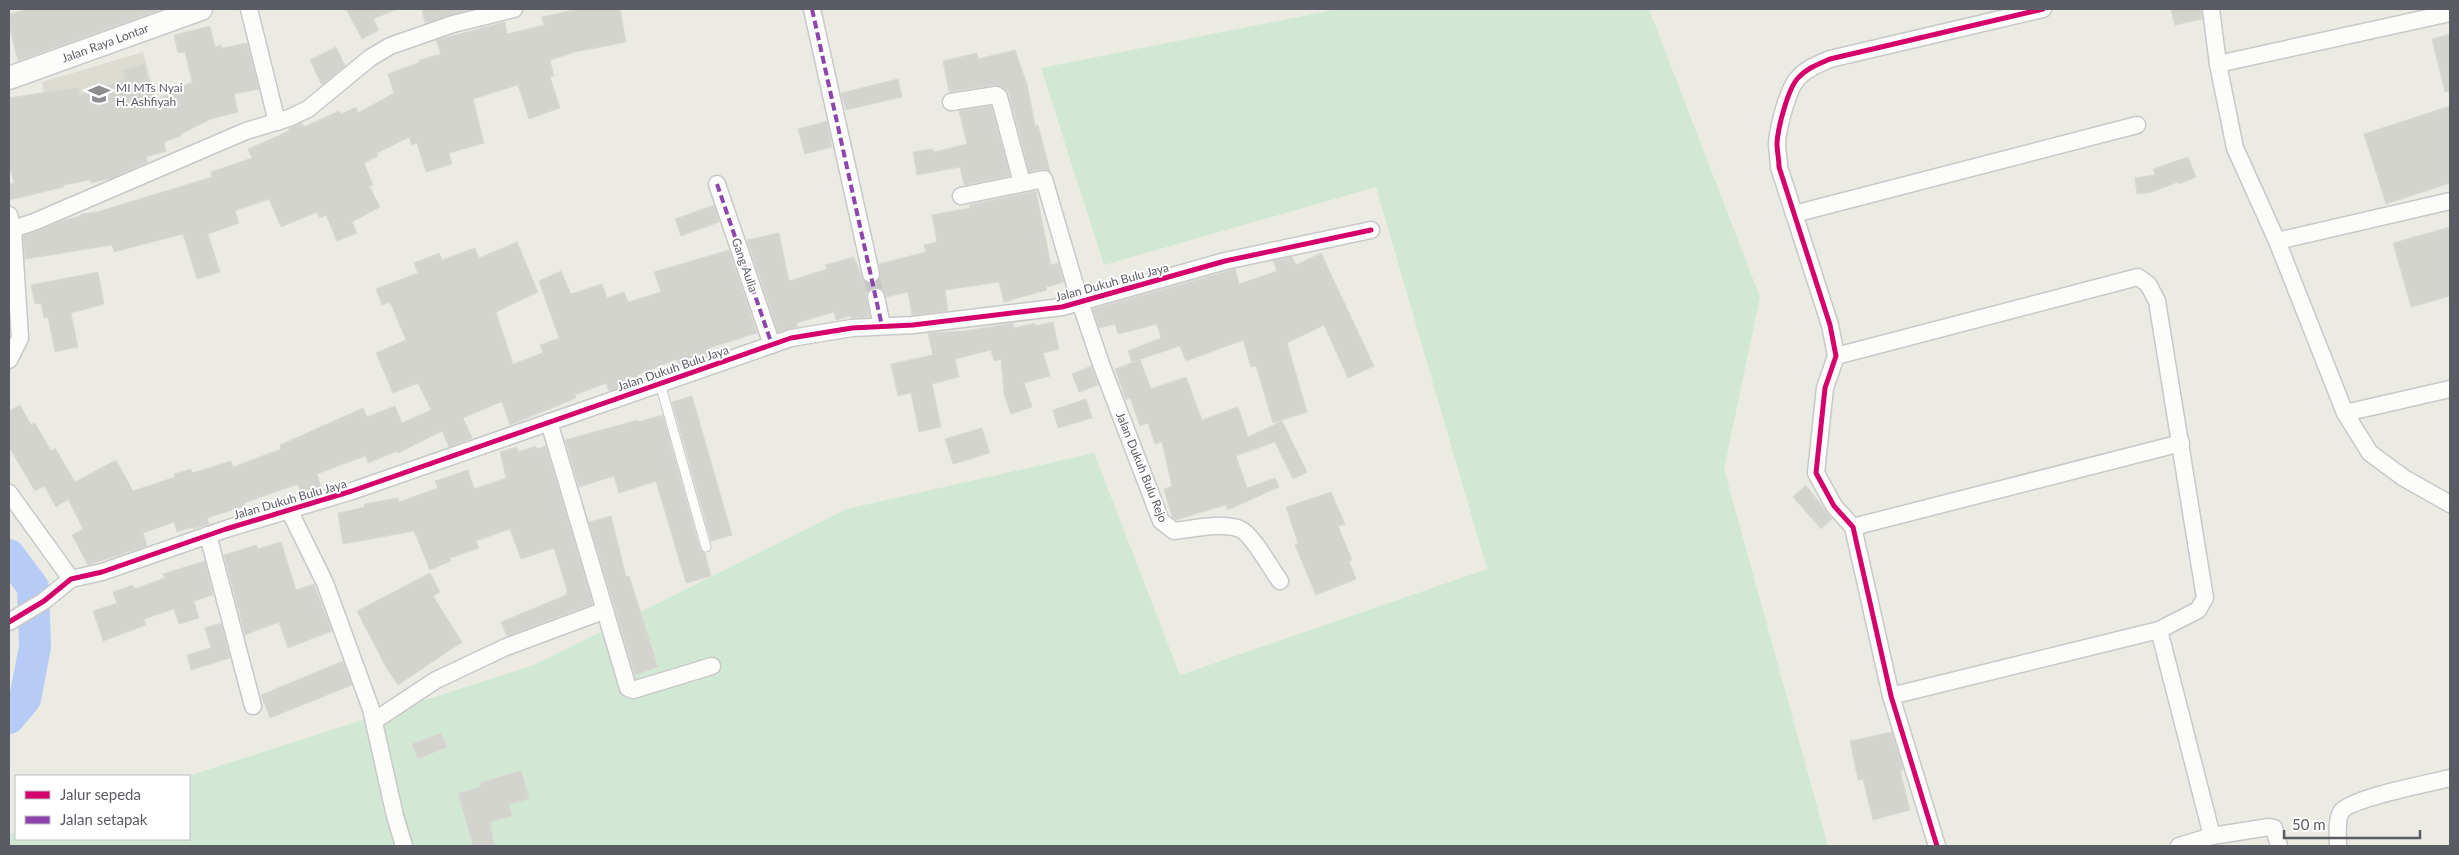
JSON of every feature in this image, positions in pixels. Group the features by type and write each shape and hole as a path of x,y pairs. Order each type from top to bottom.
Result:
{"street":[{"name":"Jalan Raya Lontar","path":"9,78 201,9"},
{"path":"249,9 277,122"},
{"path":"9,360 20,338 11,222 34,222 246,131 277,122 308,109 370,58 390,46 452,24 514,9"},
{"path":"812,9 871,274"},
{"path":"1937,846 1891,696 1853,527 1824,492 1816,473 1825,388 1836,356 1828,316 1779,167 1777,143 1781,121 1798,77 1809,68 1830,59 2043,9"},
{"path":"2211,9 2218,64 2235,148 2277,241 2345,413 2370,453 2404,478 2450,504"},
{"path":"2218,64 2450,13"},
{"path":"950,102 996,95 999,97 1022,183 962,196"},
{"path":"1794,214 2137,125"},
{"name":"Jalan Dukuh Bulu Rejo","path":"1022,183 1042,178 1046,181 1080,302 1161,521 1174,531 1229,526 1241,530 1250,538 1280,581"},
{"name":"Gang Aulia","path":"717,184 772,345"},
{"path":"2277,241 2450,201"},
{"name":"Jalan Dukuh Bulu Jaya","path":"13,619 44,601 71,579 102,572 208,535 352,491 772,345 822,332 1062,307 1224,261 1371,230"},
{"path":"1836,356 2138,276 2148,284 2157,301 2181,443 2205,598 2198,610 2159,630 1891,696"},
{"path":"876,297 882,326"},
{"path":"2345,413 2450,389"},
{"path":"549,422 604,611 630,690 712,666"},
{"path":"1853,527 2181,443"},
{"path":"9,493 71,579"},
{"path":"289,510 325,583 374,721 394,816 404,846"},
{"path":"208,535 253,706"},
{"path":"374,721 445,676 506,647 604,611"},
{"path":"2159,630 2212,836"},
{"path":"2338,846 2340,814 2346,806 2362,799 2450,778"},
{"path":"2179,846 2212,836 2269,826 2274,828 2278,836 2279,846"}],"lane":[{"path":"660,383 706,547"}],"shaded area":[{"name":"MI MTs Nyai H. Ashfiyah","path":"143,52 158,106 50,130 42,82"}],"green space":[{"path":"1338,9 1649,9 1760,297 1724,469 1828,846 9,846 9,834 15,832 15,840 190,840 190,775 534,665 847,509 1094,453 1180,675 1487,569 1376,187 1104,265 1041,68"}],"building":[{"path":"28,9 163,9 18,61 9,25 9,14"},
{"path":"346,9 397,9 373,19 379,30 362,39"},
{"path":"422,9 473,9 425,23"},
{"path":"578,9 620,9 626,42 575,52 550,60 554,76 550,77 560,108 529,119 518,85 473,99 484,143 449,153 452,164 426,172 417,143 412,145 409,137 377,153 378,156 364,163 373,185 369,186 380,207 352,222 357,233 337,241 326,215 320,218 317,212 281,227 269,199 235,211 239,223 208,234 220,272 197,279 183,234 114,252 112,245 25,259 23,236 64,220 81,216 81,214 97,212 212,177 211,172 252,158 248,149 289,131 288,129 302,123 304,127 339,111 341,114 356,107 358,113 394,93 388,74 420,62 419,60 441,54 436,40 505,22 507,34 544,25 542,17"},
{"path":"2171,9 2201,9 2202,19 2175,25"},
{"path":"210,26 215,47 221,45 222,48 247,43 259,89 234,94 238,112 211,119 181,134 181,136 164,142 166,151 146,157 148,162 112,178 91,183 90,180 63,185 64,187 9,200 9,184 14,183 9,164 9,98 79,87 79,95 125,79 122,70 144,64 153,101 192,82 185,52 178,53 174,35"},
{"path":"2450,34 2450,91 2445,92 2432,39"},
{"path":"336,47 345,66 322,85 310,60"},
{"path":"1015,50 1027,84 1035,125 1038,125 1050,171 1042,169 1029,172 1009,94 1005,89 994,85 949,92 943,61 977,53 978,59"},
{"path":"898,79 902,97 846,110 841,93"},
{"path":"991,106 1010,176 964,185 960,167 917,175 913,152 933,149 934,152 967,144 959,111"},
{"path":"2450,106 2450,183 2386,204 2364,134"},
{"path":"827,121 832,147 805,154 798,129"},
{"path":"2188,157 2196,177 2152,192 2137,194 2135,178 2155,175 2153,169"},
{"path":"1036,191 1051,265 1058,263 1064,282 1046,287 1047,290 1004,302 999,282 945,290 948,311 912,315 908,292 886,297 883,290 874,287 866,294 870,317 851,318 851,316 836,320 834,312 796,323 798,327 778,332 747,240 779,233 789,281 827,269 825,265 854,257 863,280 873,284 880,277 879,264 926,252 924,245 937,242 932,215 970,208 969,205"},
{"path":"714,205 719,222 681,236 675,219"},
{"path":"2450,227 2450,296 2411,307 2393,243"},
{"path":"517,242 538,292 496,312 513,364 543,353 540,345 559,338 539,281 561,271 571,294 602,284 607,298 624,292 628,302 661,292 654,272 729,250 757,333 709,348 711,355 679,366 677,359 637,375 639,380 609,391 606,383 575,395 576,398 510,425 502,402 498,403 463,418 472,438 449,447 442,431 398,453 397,451 368,463 366,456 317,474 322,490 301,496 298,484 244,503 245,506 207,518 209,524 193,529 192,527 177,532 174,522 143,533 147,546 88,565 72,535 83,529 68,499 56,507 44,486 35,491 9,447 9,411 20,405 31,425 35,423 51,451 55,448 75,482 116,460 133,491 175,477 174,474 191,469 192,473 231,461 233,467 281,449 280,445 363,408 367,417 395,406 402,423 431,410 418,383 393,393 376,353 406,340 390,302 382,305 376,289 418,273 414,263 439,253 442,260 475,248 479,258"},
{"path":"1321,253 1374,366 1348,378 1324,325 1287,343 1307,412 1273,423 1256,366 1251,367 1243,340 1186,361 1180,346 1132,362 1128,351 1161,338 1157,324 1118,334 1115,324 1099,328 1093,309 1235,269 1239,284 1277,271 1273,261 1292,257 1296,265"},
{"path":"98,272 104,304 71,313 78,347 55,352 48,317 44,318 41,303 35,304 31,285"},
{"path":"1053,322 1059,349 1043,353 1050,376 1024,383 1032,407 1011,414 1004,394 1001,359 994,361 991,350 955,359 959,377 932,384 941,427 919,432 911,393 898,396 891,364 933,355 928,333 965,331 1013,323 1014,328 1035,323 1035,326"},
{"path":"1140,360 1151,389 1186,377 1202,420 1238,407 1248,437 1282,421 1307,472 1293,479 1275,442 1236,456 1247,488 1275,478 1279,487 1228,510 1226,505 1176,520 1172,517 1164,489 1172,486 1162,442 1155,444 1148,423 1140,426 1130,398 1126,400 1115,369"},
{"path":"1091,366 1098,385 1079,392 1072,374"},
{"path":"692,396 732,535 711,541 672,402"},
{"path":"1086,399 1092,418 1058,428 1053,410"},
{"path":"663,415 700,549 705,553 711,576 686,583 656,481 619,493 614,476 579,487 565,440"},
{"path":"982,428 990,453 953,464 945,439"},
{"path":"536,446 537,449 546,446 593,604 507,636 501,622 566,595 567,590 554,548 521,559 510,529 476,541 479,548 450,558 451,561 430,570 414,531 343,544 338,513 365,507 364,504 398,498 399,502 438,488 435,481 468,470 474,489 506,478 500,452 517,447 518,452"},
{"path":"1806,485 1832,519 1821,529 1793,497"},
{"path":"1331,492 1345,524 1338,526 1352,560 1349,562 1356,579 1316,595 1295,545 1298,543 1286,507"},
{"path":"611,516 626,577 629,576 658,667 635,675 589,522"},
{"path":"281,542 296,590 314,584 332,631 288,648 279,622 245,635 224,555 256,545 258,549"},
{"path":"205,561 213,595 194,601 199,618 179,624 174,609 144,619 146,625 103,641 93,611 117,603 113,592 133,585 134,589 165,578 163,574"},
{"path":"430,573 440,592 433,596 462,642 398,685 387,669 357,611"},
{"path":"221,623 230,658 191,670 187,655 211,648 205,628"},
{"path":"343,661 352,685 270,718 261,695"},
{"path":"1892,732 1902,765 1903,770 1900,771 1910,810 1873,820 1863,779 1858,780 1850,741"},
{"path":"441,733 447,747 418,759 412,744"},
{"path":"521,770 529,799 509,804 512,816 490,822 494,846 473,846 458,793 481,787 480,783"}],"waterway":[{"path":"9,555 33,587 35,647 25,699 9,718"}],"tunnel":[{"path":"871,274 876,297"}],"marked path":[{"path":"812,9 882,326"},
{"path":"717,184 772,345"}],"cycle path":[{"path":"1937,846 1891,696 1853,527 1834,506 1816,473 1825,388 1836,356 1830,325 1779,167 1778,136 1784,108 1791,89 1799,77 1817,65 1830,59 2043,9"},
{"path":"9,622 44,601 71,579 102,572 226,529 352,491 791,338 852,328 913,325 1062,307 1225,261 1371,230"}],"place":[{"name":"MI MTs Nyai H. Ashfiyah","path":"99,94"}]}
